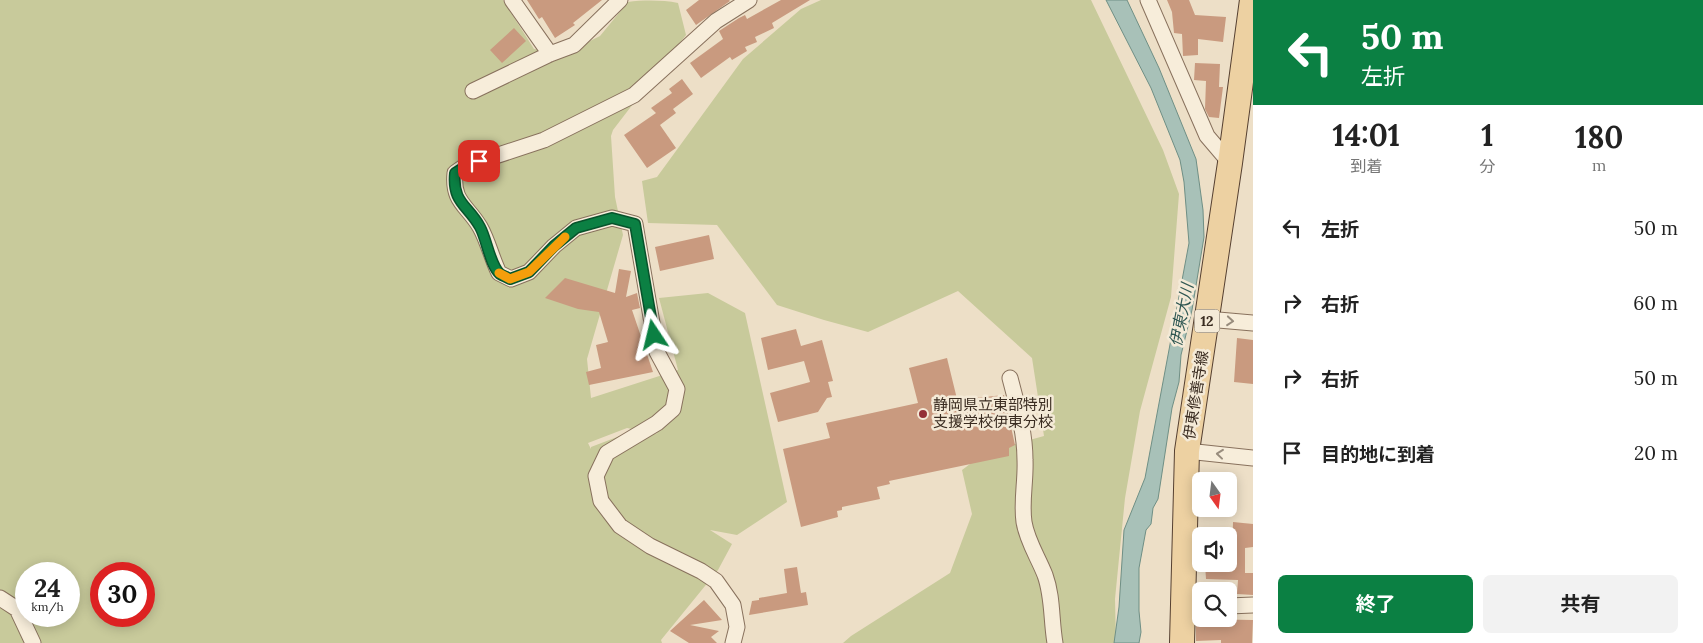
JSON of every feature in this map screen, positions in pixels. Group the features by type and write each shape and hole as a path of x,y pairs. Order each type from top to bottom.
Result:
{"main road":[{"name":"伊東修善寺線","path":"1182,643 1192,608 1187,451 1252,0"}],"street":[{"path":"512,0 550,54"},
{"path":"474,91 550,54 574,45 620,0"},
{"path":"733,643 737,627 733,605 716,581 701,571 650,546 620,526 601,501 596,476 607,453 658,423 673,409 677,389 657,352 635,224 612,218 576,228 554,246 529,272 510,279 499,273 492,260 480,227 460,203 454,185 455,173 466,166 544,140 634,95 716,21 749,0"},
{"path":"1148,0 1208,136 1230,163"},
{"path":"1207,319 1253,323"},
{"path":"1010,378 1023,433 1025,462 1022,492 1024,522 1031,548 1045,575 1052,601 1053,632 1056,643"},
{"path":"1187,451 1253,458"},
{"path":"0,598 18,610 33,643"},
{"path":"1237,606 1253,605"}],"green space":[{"path":"0,0 503,0 534,49 566,53 600,36 628,2 666,1 678,3 686,35 613,130 611,136 615,197 623,235 587,359 591,398 678,370 659,298 708,293 745,313 787,502 737,535 710,530 732,544 718,570 661,640 662,643 0,643","holes":["627,428 658,434 625,434 591,447 591,449 588,443"]},
{"path":"821,0 1091,0 1163,150 1179,194 1171,297 1140,411 1125,498 1115,599 1116,643 843,643 950,573 972,514 962,470 986,452 1044,436 1032,358 958,291 868,332 777,305 717,225 648,223 642,181 657,177 743,59 801,9"}],"water":[{"name":"伊東大川","path":"1106,0 1127,0 1159,68 1196,159 1203,210 1204,237 1192,310 1181,355 1179,382 1172,408 1158,499 1153,508 1151,524 1146,530 1139,568 1141,632 1139,643 1114,643 1119,607 1124,530 1145,478 1189,243 1184,182 1180,160 1151,88"}],"building":[{"path":"527,0 602,0 573,23 575,25 555,38 542,17 539,19"},
{"path":"699,0 730,1 696,25 686,10"},
{"path":"781,0 810,0 772,23 774,28 755,37 757,42 745,47 747,51 732,60 730,57 701,78 690,63 723,39 719,31 745,15 747,19"},
{"path":"1167,0 1189,0 1195,15 1226,17 1223,42 1198,39 1198,55 1183,56 1182,34 1174,33 1172,12"},
{"path":"514,28 526,41 502,63 490,50"},
{"path":"1195,63 1220,64 1219,87 1223,87 1219,118 1209,117 1205,109 1206,81 1194,80"},
{"path":"682,79 693,94 673,109 676,113 660,125 676,148 647,168 624,135 656,113 651,108 672,93 669,89"},
{"path":"709,235 714,259 660,271 655,247"},
{"path":"619,269 631,271 626,297 637,293 640,308 632,310 653,372 589,385 586,372 601,368 596,345 608,342 599,312 578,309 545,298 565,278 615,293"},
{"path":"796,329 801,346 822,340 833,381 828,382 832,397 827,398 818,412 778,422 770,393 810,382 804,361 768,370 761,338"},
{"path":"1237,338 1253,340 1253,384 1234,382"},
{"path":"947,358 958,403 975,398 1004,395 1015,445 1009,448 1009,456 889,481 890,484 877,487 880,499 842,507 842,510 837,511 838,517 801,527 783,449 830,438 826,423 918,403 909,368"},
{"path":"1233,522 1253,524 1253,547 1245,548 1245,573 1253,573 1253,595 1237,594 1238,580 1206,579 1206,572 1237,572 1237,527 1233,527"},
{"path":"797,567 801,593 806,592 808,605 749,615 752,601 787,593 784,569"},
{"path":"704,600 722,620 690,625 719,631 711,637 717,643 689,643 670,631"},
{"path":"1237,620 1253,620 1252,643 1221,643 1221,640 1196,641 1196,627 1237,627"}],"slow traffic":[{"path":"499,273 510,279 529,272 565,237"}],"place":[{"name":"静岡県立東部特別 支援学校伊東分校","path":"923,414"}],"route":[{"path":"479,161 455,173 454,185 460,203 480,227 492,260 499,273 510,279 529,272 554,246 576,228 612,218 635,224 654,335"}]}
